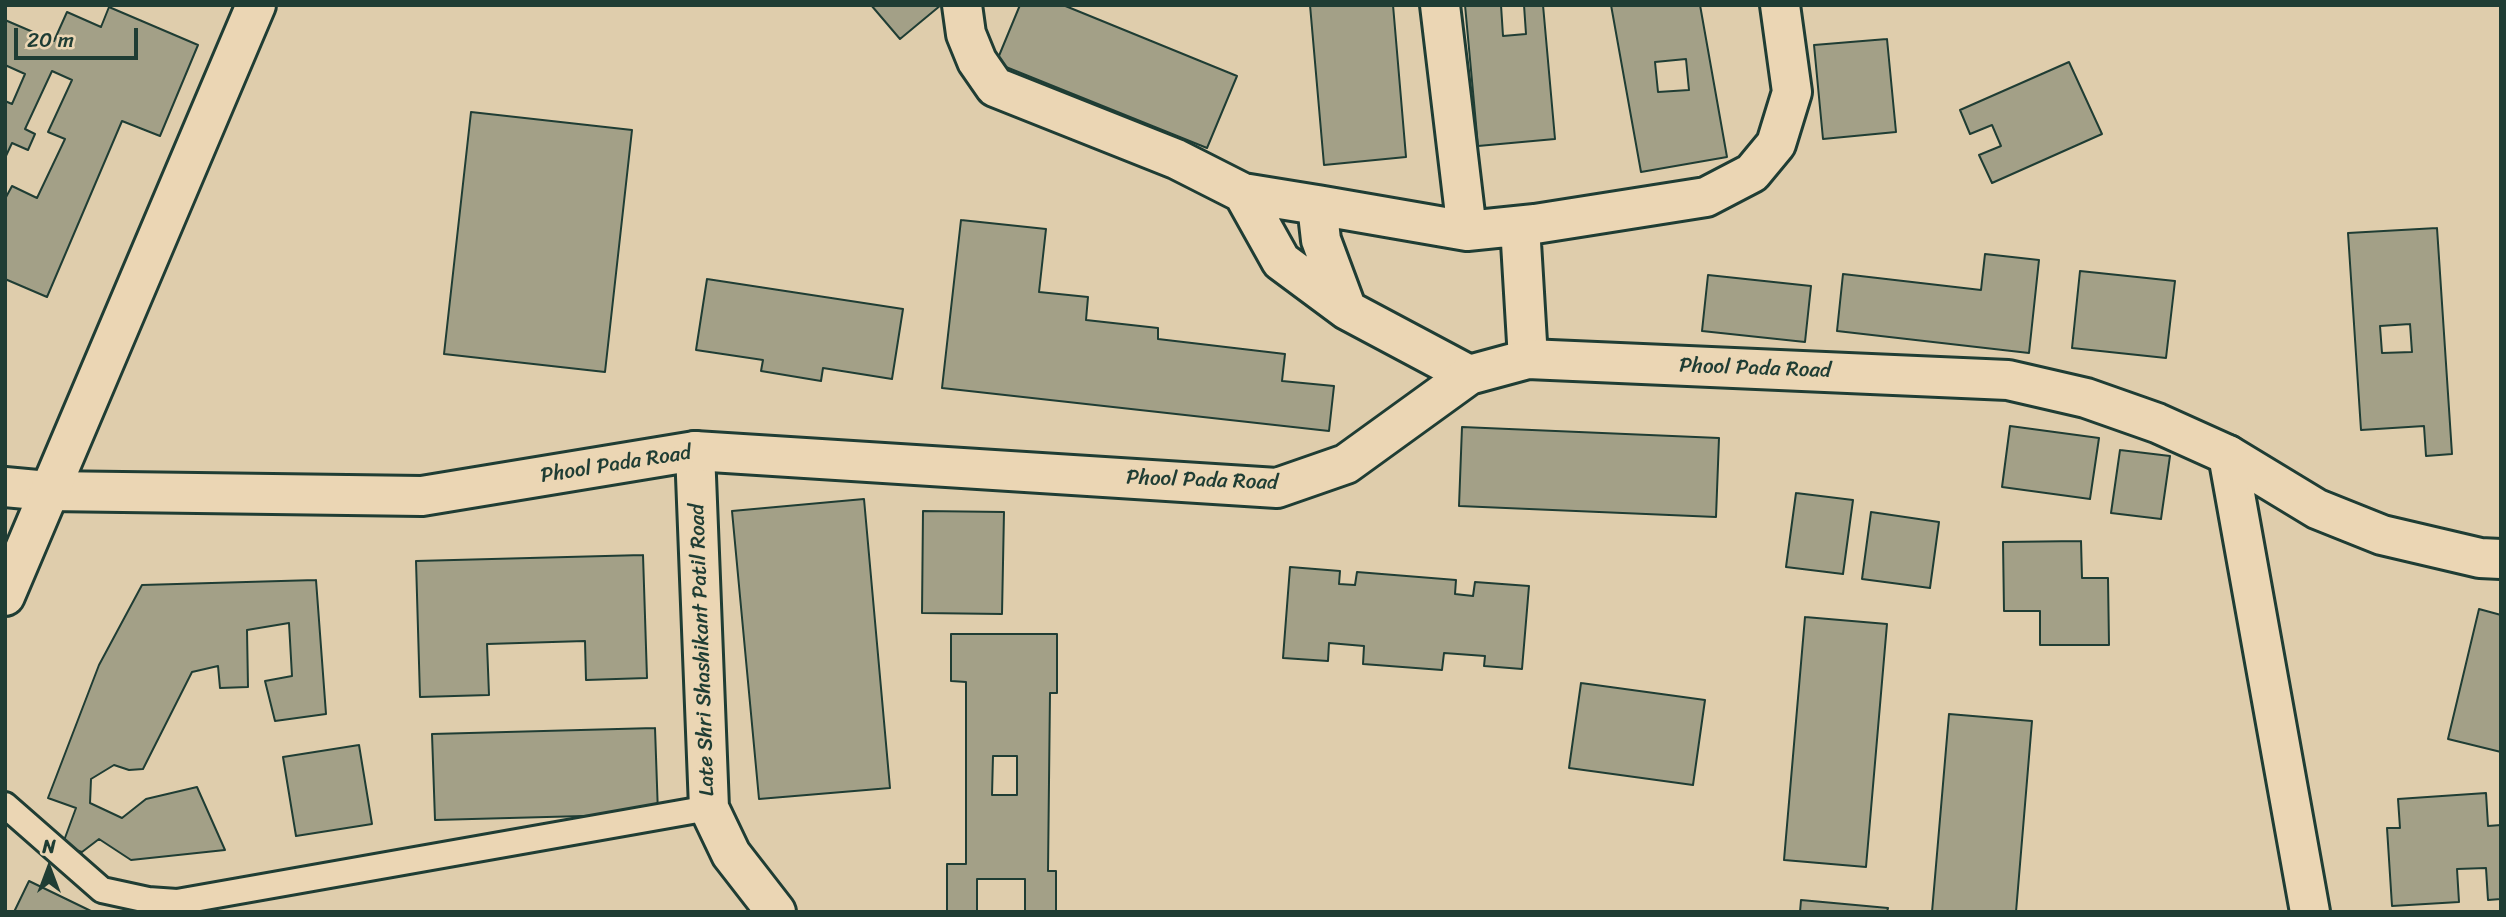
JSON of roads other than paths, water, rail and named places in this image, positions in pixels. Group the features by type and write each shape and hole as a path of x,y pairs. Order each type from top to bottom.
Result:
{"street":[{"path":"5,534 190,114 234,5"},
{"path":"5,596 26,488 256,5"},
{"path":"962,5 966,34 978,61 995,87 1176,159 1243,193 1467,231 1520,226 1706,197 1752,173 1776,144 1792,92 1780,5"},
{"path":"1440,5 1467,231"},
{"path":"1243,193 1281,261 1347,310 1469,375"},
{"path":"1317,205 1321,240 1347,310"},
{"path":"1520,226 1528,359"},
{"name":"Phool Pada Road","path":"26,488 422,496 695,451 1277,488 1346,464 1469,375 1528,359 2008,380 2085,398 2157,423 2228,456 2317,509 2382,535 2480,558 2501,559"},
{"name":"Late Shri Shashikant Patil Road","path":"695,451 709,808 731,854 776,912"},
{"path":"2228,456 2310,912"}],"lane":[{"path":"5,805 102,890 148,900 177,902 709,808"}]}
